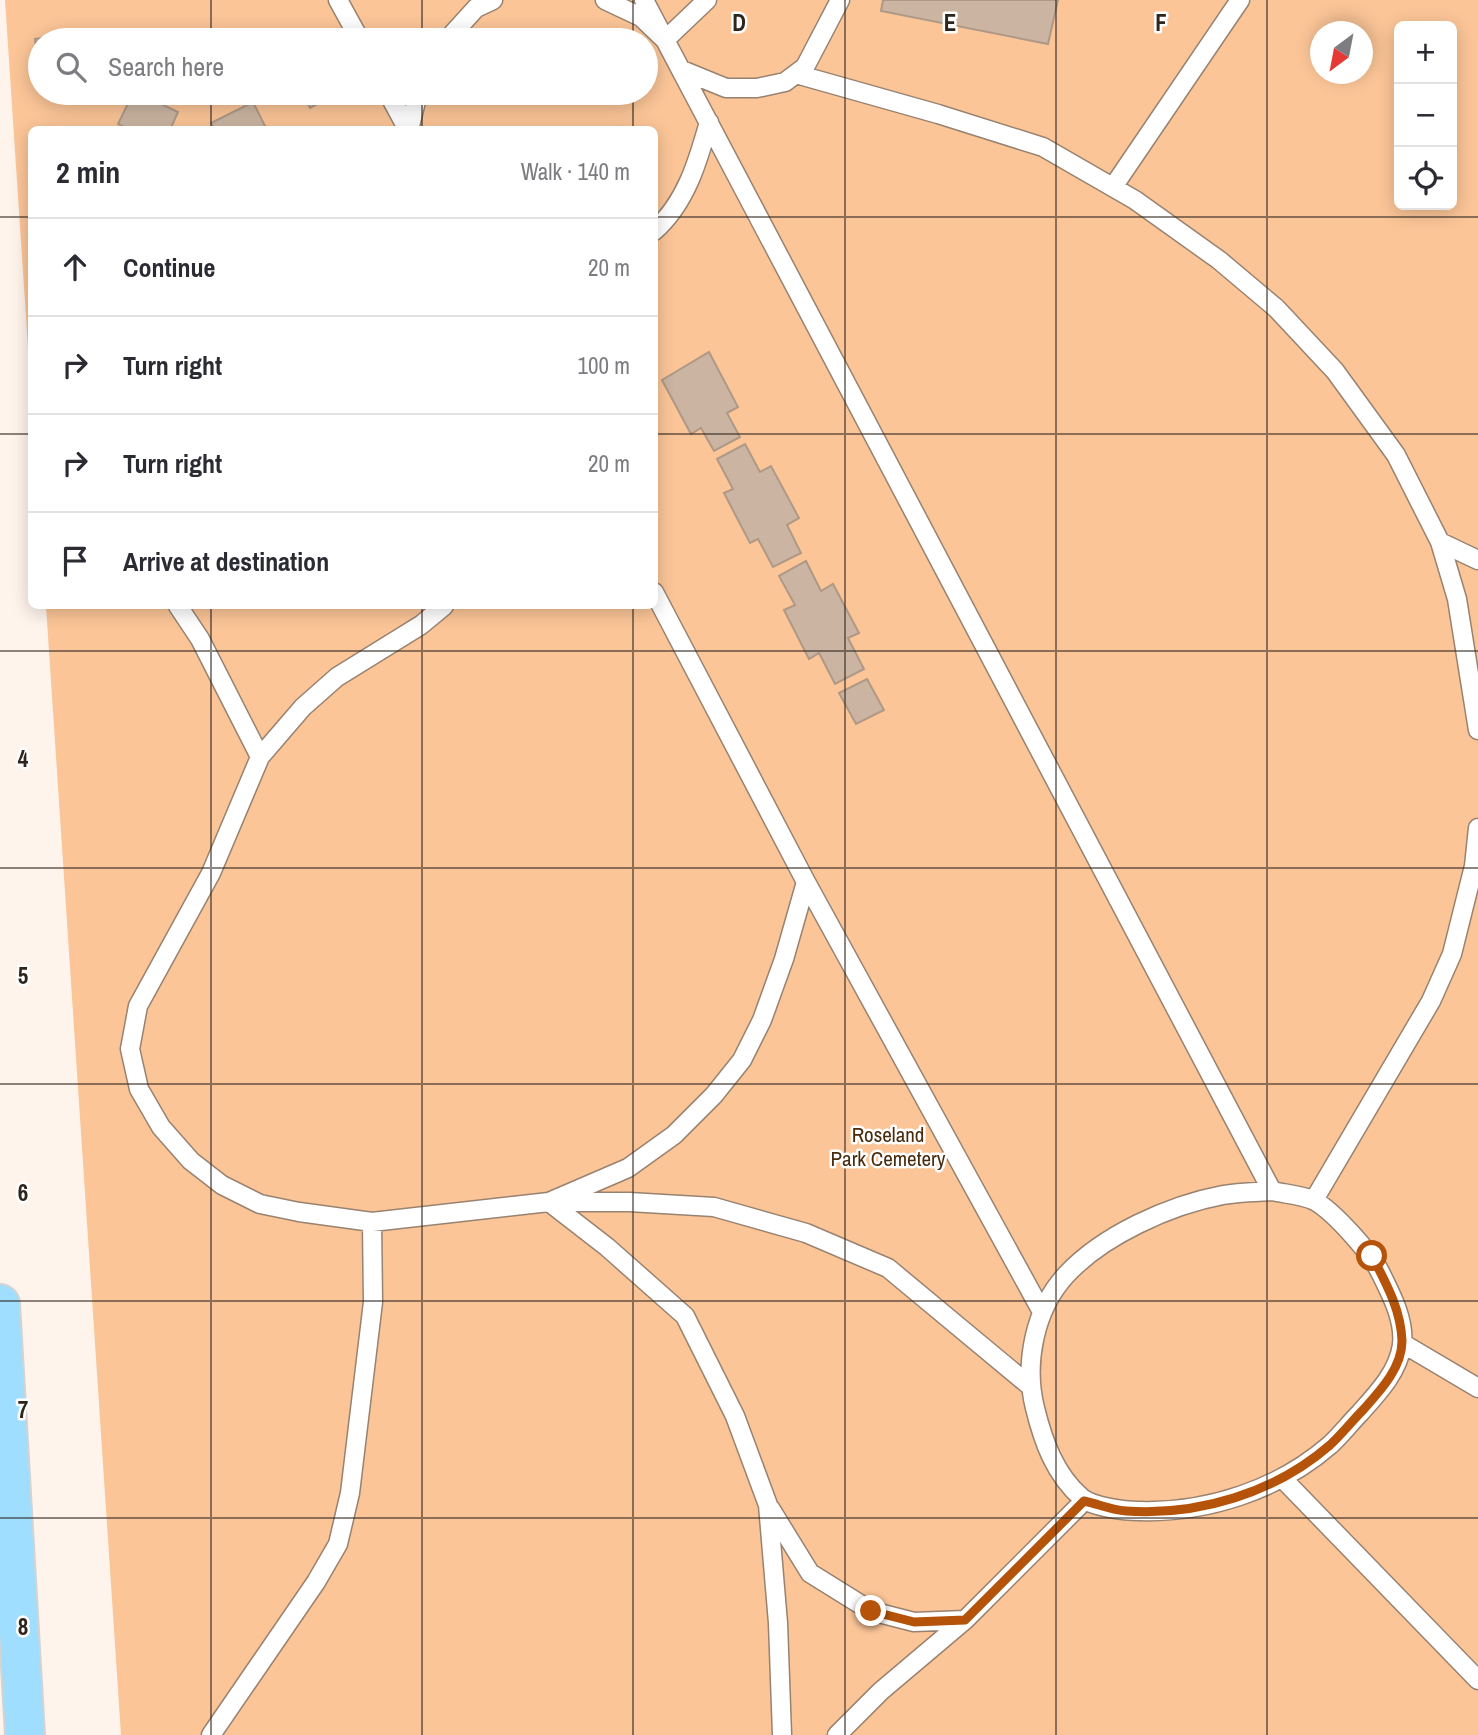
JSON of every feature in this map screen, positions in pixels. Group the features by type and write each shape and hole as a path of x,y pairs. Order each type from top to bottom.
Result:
{"main road":[{"path":"0,1304 20,1673 26,1735"},
{"path":"0,1703 17,1735"}],"lane":[{"path":"338,0 353,28"},
{"path":"456,28 474,4 493,0"},
{"path":"605,0 641,17 653,28"},
{"path":"644,0 1272,1191"},
{"path":"666,40 708,0"},
{"path":"682,71 726,88 757,88 785,82 805,67 840,0"},
{"path":"1113,187 1240,0"},
{"path":"658,33 666,40"},
{"path":"796,74 1043,147 1135,200 1219,260 1276,308 1335,371 1396,455 1440,542 1457,599 1478,730"},
{"path":"395,105 407,126"},
{"path":"410,126 415,105"},
{"path":"658,226 681,197 696,168 709,122"},
{"path":"1440,542 1475,552"},
{"path":"658,600 806,882 1042,1312"},
{"path":"180,609 200,639 260,757"},
{"path":"440,609 421,625 337,677 303,707 260,757 211,873 138,1006 130,1049 139,1089 161,1127 191,1161 222,1185 260,1204 299,1212 372,1222 549,1202 629,1202 714,1207 806,1233 888,1268 1030,1386"},
{"path":"1314,1200 1431,1001 1447,966 1474,866 1478,828"},
{"path":"549,1202 628,1168 674,1135 742,1060 762,1020 784,960 806,882"},
{"path":"1272,1191 1314,1200 1372,1256 1396,1305 1402,1343 1393,1373 1330,1445 1282,1478 1233,1499 1170,1512 1123,1511 1084,1501 1062,1478 1041,1432 1030,1386 1030,1358 1042,1312 1065,1276 1103,1243 1165,1212 1224,1195 1272,1191"},
{"path":"549,1202 607,1247 685,1315 735,1416 768,1505 810,1573 871,1611 914,1622 965,1620"},
{"path":"211,1735 316,1582 338,1544 350,1493 373,1302 372,1222"},
{"path":"1402,1343 1478,1388"},
{"path":"1282,1478 1478,1680"},
{"path":"837,1735 881,1691 965,1620 1084,1501"},
{"path":"768,1505 778,1623 782,1735"}],"green space":[{"name":"Roseland Park Cemetery","path":"5,0 1478,0 1478,1735 121,1735 46,609 658,609 658,126 28,126 28,348"}],"building":[{"path":"883,0 1058,0 1048,44 881,11"},
{"path":"127,105 163,105 178,112 172,126 118,124"},
{"path":"247,105 254,105 265,126 213,126 211,123"},
{"path":"709,352 738,407 727,413 740,437 714,451 701,428 691,434 662,380"},
{"path":"745,444 760,472 771,466 799,518 787,525 801,553 773,567 758,539 750,543 724,493 733,489 717,459"},
{"path":"806,561 821,591 833,584 859,633 848,638 864,669 835,684 819,653 809,659 784,610 795,605 779,576"},
{"path":"867,679 884,710 856,724 839,693"}],"route":[{"path":"871,1611 914,1622 965,1620 1084,1501 1123,1511 1170,1512 1233,1499 1282,1478 1330,1445 1393,1373 1402,1343 1396,1305 1372,1256"}]}
